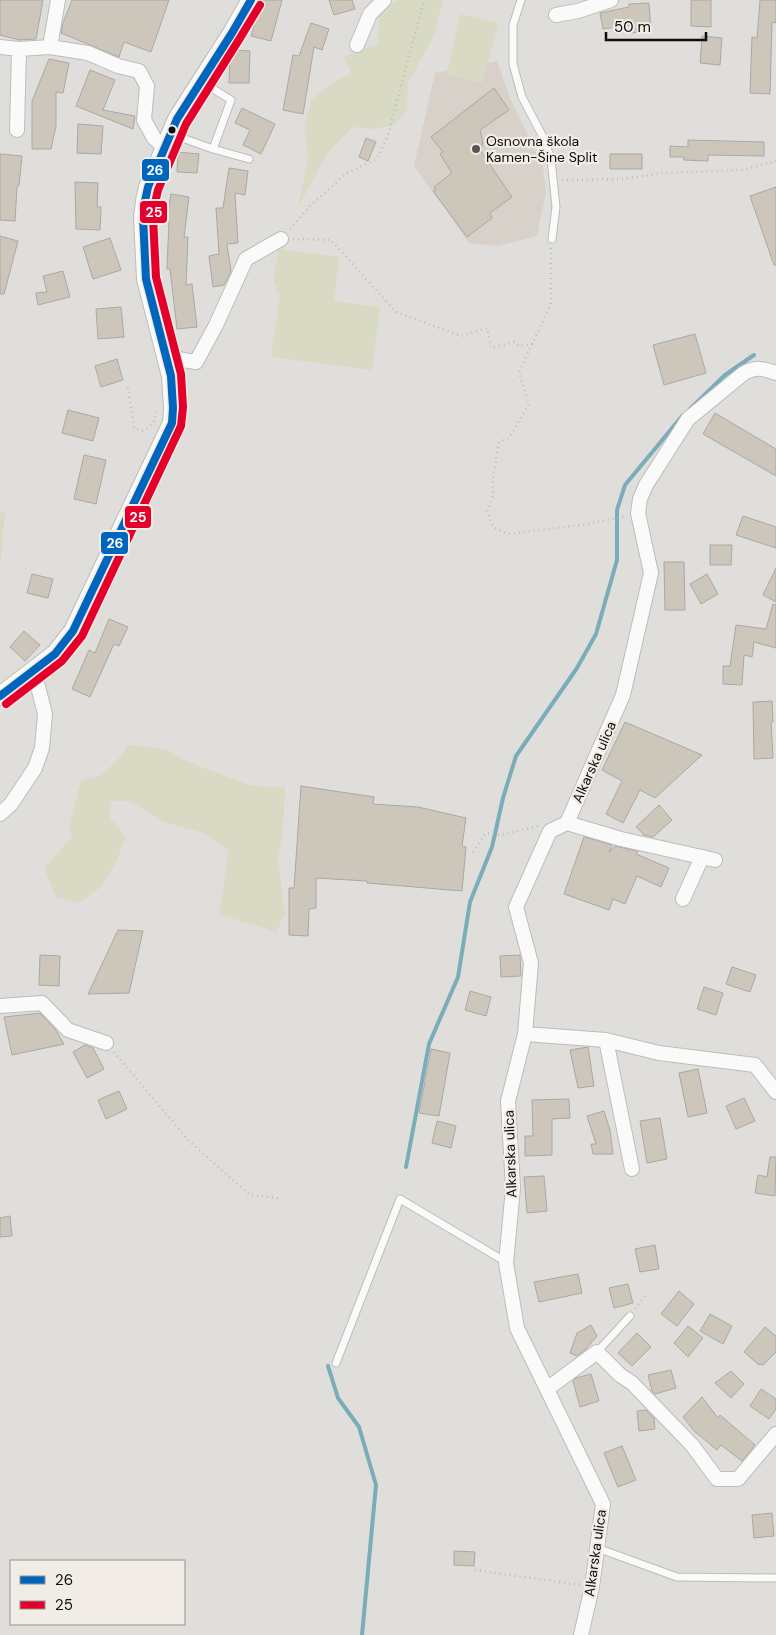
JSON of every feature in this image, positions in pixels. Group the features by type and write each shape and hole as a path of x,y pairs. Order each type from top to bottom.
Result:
{"street":[{"path":"50,46 58,0"},
{"path":"0,696 55,654 73,631 172,423 172,376 146,279 143,216 148,187 177,120 251,0"},
{"path":"356,45 370,14 384,0"},
{"path":"556,14 578,11 611,0"},
{"path":"0,48 20,49 50,46 88,53 118,66 139,72 147,86 144,120 154,138 168,141"},
{"path":"17,130 20,49"},
{"path":"166,354 196,362 216,325 246,259 281,239"},
{"name":"Alkarska ulica","path":"581,1635 592,1587 603,1504 517,1328 506,1263 513,1188 508,1101 525,1034 531,963 516,908 550,831 562,825 623,695 651,573 638,513 640,499 646,485 688,419 744,373 752,369 764,368 776,373"},
{"path":"0,814 10,804 35,768 42,748 45,714 34,671"},
{"path":"562,825 709,859 682,899"},
{"path":"0,1006 42,1003 68,1030 106,1043"},
{"path":"525,1034 606,1040 659,1053 755,1065 776,1092"},
{"path":"606,1040 632,1169"},
{"path":"547,1389 597,1352 620,1375 632,1383 692,1445 717,1479 738,1479 776,1434"}],"lane":[{"path":"521,0 513,25 513,64 522,97 552,159 556,207 552,239"},
{"path":"200,81 232,100 213,149"},
{"path":"168,141 213,149 249,159"},
{"path":"336,1363 400,1199 506,1263"},
{"path":"597,1352 630,1316"},
{"path":"597,1548 677,1577 776,1578"}],"path":[{"path":"281,239 311,205 347,173 377,160 388,135 424,0"},
{"path":"554,181 623,179 663,173 744,170 776,161"},
{"path":"281,239 331,240 396,312 461,336 487,328 491,348 514,342 519,346 533,344"},
{"path":"552,239 551,304 519,372 529,404 509,438 499,442 493,477 493,496 487,510 493,527 508,534 561,528 622,517"},
{"path":"128,387 134,428 144,431 153,423 161,401 173,392"},
{"path":"473,852 486,833 501,836 534,826 562,825"},
{"path":"106,1043 189,1141 250,1195 278,1198"},
{"path":"630,1316 644,1296"},
{"path":"475,1570 592,1587"}],"shaded area":[{"name":"Osnovna škola Kamen-Šine Split","path":"497,61 510,98 543,167 546,192 537,236 497,246 469,243 414,166 435,73"}],"green space":[{"path":"399,0 443,0 434,36 408,83 407,110 395,125 373,129 353,127 328,152 298,207 308,161 305,126 311,100 336,81 351,73 344,57 378,45 379,12"},
{"path":"460,14 499,23 482,83 447,74"},
{"path":"278,249 339,257 334,301 380,307 372,370 271,357 280,294 276,293 277,286 273,285"},
{"path":"0,511 5,513 0,568"},
{"path":"128,745 165,749 186,761 252,786 285,787 283,831 278,858 285,914 276,932 219,914 229,850 206,834 164,822 129,801 111,801 110,818 126,837 115,864 102,886 79,903 56,897 44,868 72,837 69,825 81,781 102,775 119,758"}],"building":[{"path":"0,0 43,0 36,39 19,40 0,35"},
{"path":"72,0 169,0 151,52 124,42 119,57 61,33"},
{"path":"262,0 282,0 271,41 251,36"},
{"path":"329,0 352,0 355,9 334,15"},
{"path":"691,0 711,0 711,27 691,26"},
{"path":"760,0 776,0 776,23 772,22 770,94 750,93 752,37 757,38"},
{"path":"649,3 651,31 631,33 631,25 603,29 600,13 629,7 629,4"},
{"path":"311,23 329,29 322,50 314,47 303,114 283,110 293,55 299,56"},
{"path":"702,36 722,38 720,65 700,63"},
{"path":"234,50 250,51 249,83 229,83 230,56"},
{"path":"49,59 69,63 63,93 56,92 56,126 51,149 32,149 32,101"},
{"path":"90,70 115,80 103,110 135,116 133,129 76,106"},
{"path":"494,88 509,110 480,130 483,143 480,150 512,197 490,213 492,218 467,237 433,191 436,190 434,187 452,173 440,154 443,152 431,137"},
{"path":"242,108 275,124 261,154 243,145 250,130 235,123"},
{"path":"78,124 103,126 101,154 77,153"},
{"path":"366,138 376,142 368,161 359,157"},
{"path":"688,140 764,142 764,156 708,155 708,161 684,160 684,157 670,157 670,146 688,147"},
{"path":"178,152 199,154 197,173 177,172"},
{"path":"0,154 22,156 19,186 17,186 15,221 0,220"},
{"path":"610,154 642,154 642,169 610,169"},
{"path":"229,168 248,171 245,195 235,193 238,243 227,244 231,271 224,285 213,287 209,256 219,254 216,208 223,208"},
{"path":"75,182 98,183 97,207 101,207 100,230 76,229"},
{"path":"776,187 776,265 774,265 750,196"},
{"path":"171,194 189,197 184,237 188,237 186,285 192,284 197,327 177,329 170,269 167,269 169,221 167,220"},
{"path":"0,236 18,241 4,294 0,294"},
{"path":"110,238 121,270 93,279 83,247"},
{"path":"63,271 70,297 38,305 36,293 47,292 43,276"},
{"path":"121,307 124,337 98,339 96,309"},
{"path":"695,334 706,373 664,385 653,345"},
{"path":"117,359 123,380 101,387 95,366"},
{"path":"68,410 99,418 93,441 62,433"},
{"path":"715,413 776,449 776,476 703,434"},
{"path":"84,455 106,460 96,504 74,499"},
{"path":"743,516 776,527 776,548 736,535"},
{"path":"710,545 732,545 731,565 710,565"},
{"path":"664,562 684,562 685,610 665,610"},
{"path":"776,568 776,602 763,595"},
{"path":"32,574 53,579 48,598 27,593"},
{"path":"707,574 718,594 701,604 690,584"},
{"path":"773,604 776,605 776,648 754,642 752,657 744,655 742,685 723,684 723,666 730,666 736,625 766,629"},
{"path":"109,619 128,627 119,646 114,644 90,697 72,689 89,650 95,653"},
{"path":"24,631 40,645 25,661 10,647"},
{"path":"772,701 773,758 754,759 753,702"},
{"path":"625,722 702,755 655,798 640,790 623,823 606,814 622,781 602,770"},
{"path":"301,786 374,797 373,804 418,807 466,818 462,846 466,847 462,891 367,883 367,881 316,878 316,908 309,909 308,936 289,935 289,888 294,888"},
{"path":"659,805 672,820 653,837 644,835 636,827"},
{"path":"584,837 612,845 609,852 615,846 636,851 638,852 636,854 669,868 661,887 637,876 625,904 613,899 609,910 564,894"},
{"path":"118,930 143,931 129,993 88,994"},
{"path":"40,955 60,956 59,986 39,985"},
{"path":"520,955 521,976 501,977 500,956"},
{"path":"732,967 756,975 750,992 726,984"},
{"path":"704,987 723,993 716,1015 697,1009"},
{"path":"470,991 491,997 486,1016 465,1010"},
{"path":"40,1013 55,1029 64,1044 12,1055 4,1017"},
{"path":"85,1045 93,1048 104,1069 87,1078 73,1052"},
{"path":"588,1047 594,1086 578,1088 570,1050"},
{"path":"431,1049 450,1053 439,1116 419,1113"},
{"path":"698,1069 707,1113 688,1117 679,1073"},
{"path":"119,1091 127,1109 106,1119 98,1100"},
{"path":"744,1098 755,1121 736,1129 726,1106"},
{"path":"569,1099 570,1118 552,1119 552,1155 525,1156 525,1136 533,1136 532,1100"},
{"path":"604,1111 610,1130 613,1154 593,1154 591,1144 596,1144 587,1116"},
{"path":"660,1118 667,1159 647,1163 640,1121"},
{"path":"437,1121 456,1126 451,1148 432,1143"},
{"path":"770,1157 776,1157 775,1196 755,1193 758,1175 767,1177"},
{"path":"544,1176 547,1211 527,1213 524,1177"},
{"path":"10,1216 12,1236 0,1237 0,1218"},
{"path":"655,1245 659,1269 640,1272 635,1249"},
{"path":"578,1274 582,1293 539,1302 534,1282"},
{"path":"628,1284 633,1303 614,1308 609,1288"},
{"path":"679,1291 694,1304 677,1326 661,1314"},
{"path":"710,1314 732,1326 723,1344 700,1331"},
{"path":"591,1325 597,1336 577,1356 570,1353 577,1333"},
{"path":"688,1326 703,1338 688,1357 674,1343"},
{"path":"765,1327 776,1336 776,1352 763,1365 759,1365 744,1352"},
{"path":"637,1333 651,1347 632,1366 618,1353"},
{"path":"671,1370 676,1388 655,1394 652,1391 648,1375"},
{"path":"731,1371 744,1384 731,1398 715,1383"},
{"path":"591,1374 599,1401 580,1407 573,1381 576,1378"},
{"path":"761,1389 776,1399 776,1409 769,1419 750,1406"},
{"path":"702,1397 718,1418 720,1415 755,1445 742,1461 721,1445 717,1450 694,1431 683,1417"},
{"path":"646,1410 654,1418 655,1429 639,1431 637,1411"},
{"path":"622,1446 636,1480 618,1487 604,1453"},
{"path":"772,1513 774,1536 754,1538 752,1515"},
{"path":"454,1551 475,1552 474,1566 454,1565"}],"waterway":[{"path":"690,409 725,375 754,355"},
{"path":"406,1167 429,1044 458,977 470,902 492,847 503,798 516,756 577,668 596,634 617,560 617,510 625,485 683,415"},
{"path":"328,1366 338,1398 359,1427 376,1485 362,1635"}],"transit line":[{"name":"26","path":"0,696 55,654 73,631 172,423 171,376 146,279 143,217 145,201 148,187 177,119 251,0"},
{"name":"25","path":"6,704 62,661 82,636 181,426 183,407 181,374 156,277 153,217 155,203 158,190 186,124 260,5"}],"place":[{"name":"Osnovna škola Kamen-Šine Split","path":"476,149"}]}
